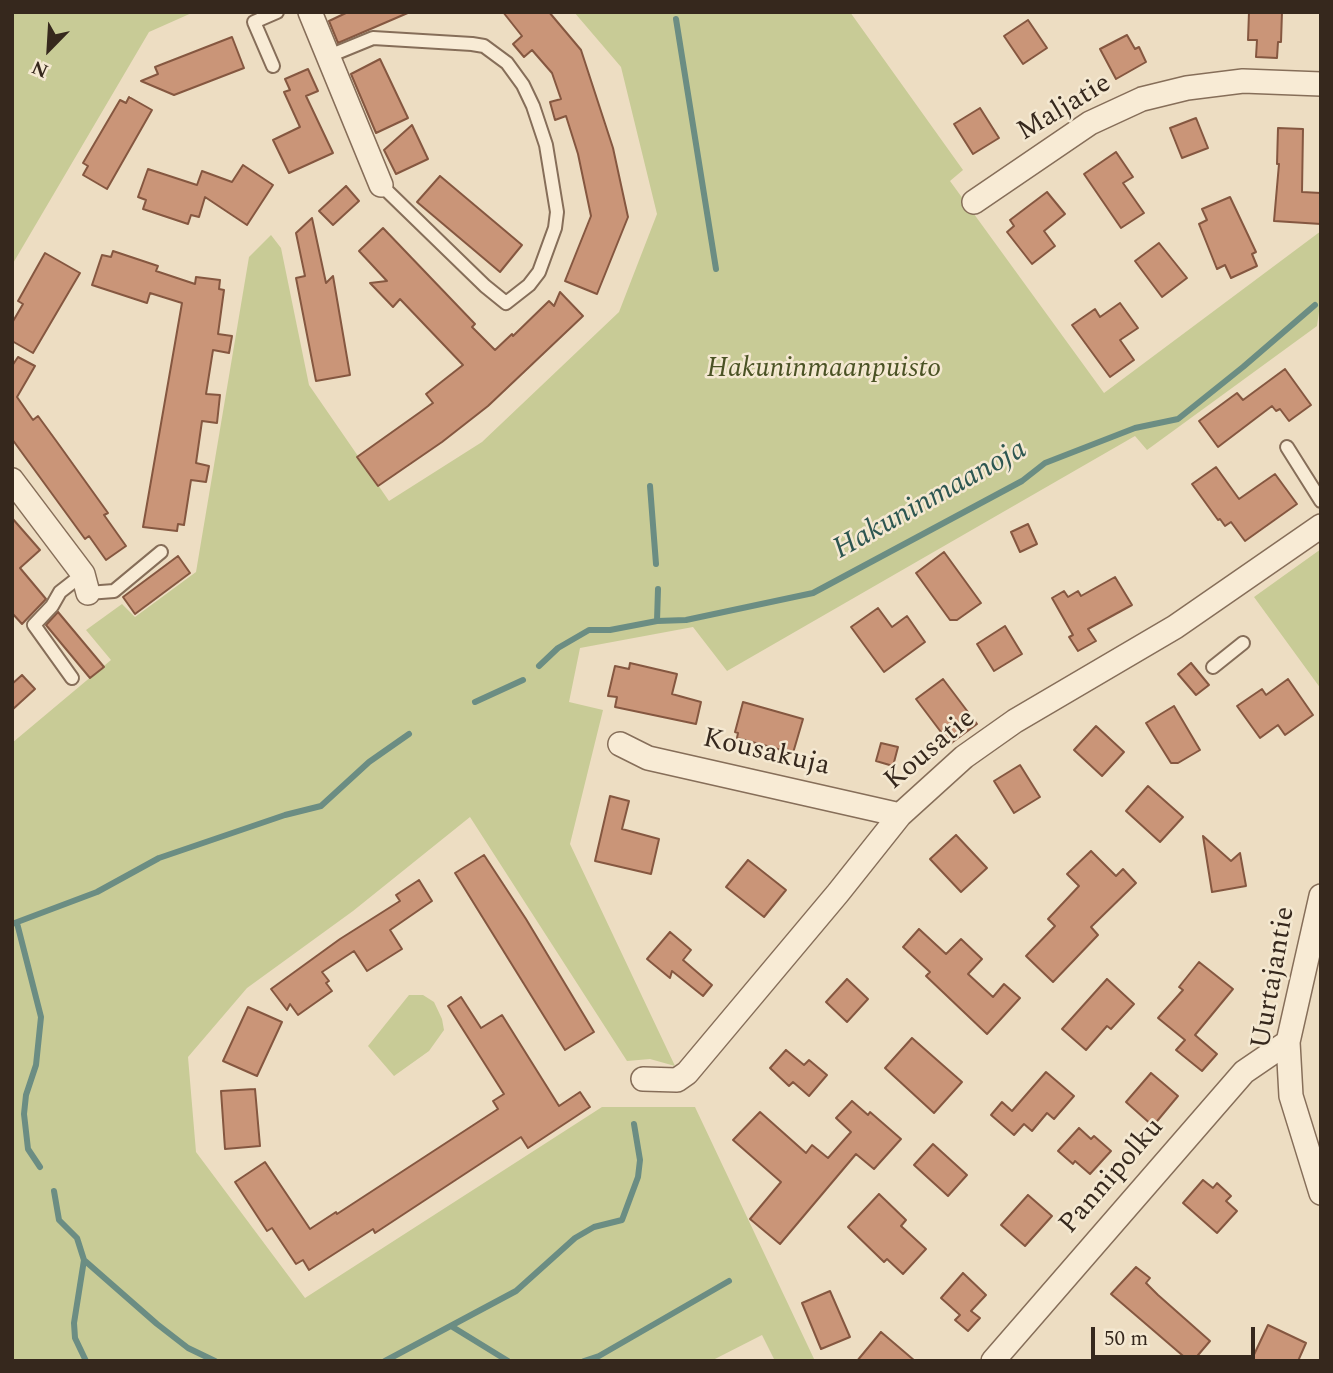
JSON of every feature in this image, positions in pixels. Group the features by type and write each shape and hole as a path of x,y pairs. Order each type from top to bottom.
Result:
{"street":[{"path":"310,12 381,184"},
{"name":"Maljatie","path":"974,202 1090,122 1142,99 1186,88 1242,81 1321,84"},
{"path":"12,480 85,584"},
{"name":"Kousatie","path":"643,1079 677,1080 687,1073 832,901 900,815 964,757 1015,721 1175,627 1321,526"},
{"name":"Kousakuja","path":"620,744 648,758 900,815"},
{"name":"Uurtajantie","path":"1321,896 1288,1042 1291,1096 1321,1193"},
{"name":"Pannipolku","path":"993,1361 1244,1072 1288,1042"}],"lane":[{"path":"273,66 254,22 277,12"},
{"path":"329,56 373,38 472,44 484,47 507,63 523,85 547,145 557,212 555,228 539,272 529,285 506,303 485,286 381,184"},
{"path":"1287,447 1321,501"},
{"path":"72,678 34,625 52,606 60,592 85,584 114,591 162,552"},
{"path":"1213,667 1243,643"}],"green space":[{"path":"12,12 194,12 149,32 12,265"},
{"name":"Hakuninmaanpuisto","path":"574,12 850,12 963,170 950,181 1104,393 1321,231 1321,297 1317,326 1147,450 1135,436 727,671 693,627 580,648 569,702 603,710 570,844 675,1066 650,1059 627,1061 470,817 353,911 247,988 188,1057 196,1152 305,1298 602,1107 695,1107 815,1361 775,1361 762,1335 711,1361 12,1361 12,743 111,660 86,630 122,604 135,617 196,572 249,257 271,235 281,248 309,385 389,501 482,442 619,312 657,214 621,67"},
{"path":"1321,549 1321,689 1254,597"},
{"path":"409,995 423,995 434,1002 444,1030 429,1051 394,1076 368,1046"}],"building":[{"path":"348,12 410,12 338,43 329,21"},
{"path":"503,12 549,12 581,50 613,148 628,217 597,294 565,281 591,216 578,154 566,116 555,120 550,102 561,99 552,73 532,50 524,57 513,44 522,36"},
{"path":"1249,12 1282,12 1281,42 1278,42 1277,58 1256,57 1257,40 1248,40"},
{"path":"1028,20 1047,48 1023,64 1004,36"},
{"path":"1127,35 1135,49 1139,47 1146,62 1116,79 1100,49"},
{"path":"232,37 244,68 174,95 141,81 158,74 155,67"},
{"path":"380,59 408,118 376,133 351,74"},
{"path":"308,69 318,91 306,96 333,153 289,173 273,140 300,127 284,92 290,90 285,79"},
{"path":"129,97 152,110 107,189 83,175 88,166 83,163 120,100 126,103"},
{"path":"980,108 999,138 973,154 954,124"},
{"path":"1196,118 1208,148 1182,158 1170,128"},
{"path":"412,125 428,159 396,174 384,150"},
{"path":"1278,128 1303,129 1302,192 1321,193 1321,224 1274,221 1279,164"},
{"path":"1116,152 1133,177 1123,183 1144,213 1121,228 1084,174"},
{"path":"243,165 273,185 247,225 205,197 199,217 191,215 188,224 143,209 146,200 138,197 148,169 197,185 202,171 232,182"},
{"path":"440,176 522,245 500,272 417,202"},
{"path":"346,186 359,201 333,225 319,211"},
{"path":"1047,192 1065,214 1044,231 1055,246 1032,264 1007,232 1014,226 1010,220"},
{"path":"1230,197 1256,252 1252,254 1257,266 1231,278 1225,265 1217,269 1199,224 1207,220 1202,209"},
{"path":"312,218 326,283 333,276 350,375 316,381 296,278 305,276 296,233"},
{"path":"383,228 475,324 472,327 495,350 549,301 554,306 560,292 583,316 488,406 378,486 357,457 433,403 426,394 463,365 400,299 393,307 370,283 387,281 359,251"},
{"path":"1159,243 1187,278 1162,297 1135,261"},
{"path":"113,251 158,266 156,271 195,284 196,277 220,280 219,289 224,290 218,334 232,336 229,353 213,350 206,394 220,395 217,423 202,421 196,463 209,466 206,482 191,480 184,525 178,524 177,531 143,527 182,303 150,293 147,303 92,285 102,255 111,257"},
{"path":"45,253 80,273 33,353 12,341 12,323 23,304 18,301"},
{"path":"1120,303 1138,328 1120,340 1134,360 1110,377 1072,325 1095,309 1100,317"},
{"path":"18,357 35,366 17,397 33,420 38,416 108,513 104,515 126,546 106,560 89,536 85,539 12,439 12,366"},
{"path":"1285,369 1311,405 1289,421 1280,409 1276,411 1272,406 1218,447 1199,421 1237,393 1243,400"},
{"path":"1216,467 1239,499 1275,474 1297,504 1245,541 1231,522 1225,526 1218,520 1192,484"},
{"path":"12,518 40,550 20,568 46,599 22,624 12,613"},
{"path":"1028,524 1037,544 1020,552 1011,532"},
{"path":"944,552 981,603 957,620 950,620 916,573"},
{"path":"178,556 190,573 135,614 123,597"},
{"path":"1115,577 1132,605 1088,629 1096,641 1078,651 1069,637 1073,635 1052,598 1064,591 1068,597 1078,591 1081,596"},
{"path":"878,608 892,627 907,616 925,642 884,672 851,627"},
{"path":"58,612 104,667 90,678 46,625"},
{"path":"1005,626 1022,654 994,671 977,644"},
{"path":"630,663 677,674 672,694 701,702 696,724 615,707 617,697 608,696 615,666 629,669"},
{"path":"1191,663 1209,685 1196,695 1178,674"},
{"path":"22,675 35,689 12,710 12,684"},
{"path":"943,679 977,724 950,744 916,699"},
{"path":"1288,679 1313,715 1285,735 1278,725 1260,738 1237,706 1262,689 1266,695"},
{"path":"743,702 803,719 793,753 737,738 738,733 735,732"},
{"path":"1174,706 1200,750 1178,763 1171,763 1146,723"},
{"path":"1096,726 1124,752 1102,776 1074,750"},
{"path":"881,743 898,747 893,766 876,761"},
{"path":"1020,765 1040,797 1014,813 994,781"},
{"path":"1148,786 1183,817 1160,842 1126,811"},
{"path":"610,796 629,801 622,829 659,839 651,874 595,861"},
{"path":"956,835 987,868 961,892 930,859"},
{"path":"1203,836 1231,861 1240,853 1246,886 1212,892"},
{"path":"1091,851 1116,876 1123,869 1136,883 1091,927 1098,935 1053,982 1026,956 1055,926 1048,919 1079,886 1067,874"},
{"path":"484,855 594,1032 565,1050 455,873"},
{"path":"748,860 786,890 764,917 726,887"},
{"path":"419,880 432,901 390,930 402,949 367,971 354,951 322,972 332,991 298,1015 290,1004 287,1010 271,989 340,939 400,901 396,895"},
{"path":"919,929 946,954 961,939 982,959 968,974 993,997 1004,984 1020,998 987,1034 926,976 930,972 903,947"},
{"path":"670,932 691,950 683,960 712,985 703,996 672,971 670,978 647,959"},
{"path":"1199,962 1233,989 1195,1035 1217,1054 1202,1071 1176,1050 1185,1040 1158,1018 1183,990 1179,987"},
{"path":"847,979 868,999 847,1022 826,1002"},
{"path":"1107,979 1134,1004 1111,1029 1107,1026 1086,1050 1062,1029"},
{"path":"461,997 481,1028 502,1015 559,1106 580,1092 590,1107 528,1148 521,1137 375,1233 373,1229 309,1270 303,1260 296,1264 272,1228 267,1231 235,1182 265,1162 310,1229 498,1109 493,1101 504,1094 448,1006"},
{"path":"248,1007 282,1022 257,1076 223,1061"},
{"path":"912,1038 962,1082 934,1113 885,1068"},
{"path":"786,1050 804,1065 809,1060 827,1075 809,1096 793,1082 789,1086 770,1068"},
{"path":"1046,1072 1074,1096 1054,1119 1047,1113 1032,1131 1024,1124 1014,1135 991,1115 1002,1102 1012,1111"},
{"path":"1151,1073 1178,1096 1153,1126 1126,1102"},
{"path":"255,1089 260,1146 225,1149 221,1091"},
{"path":"852,1101 868,1115 870,1112 901,1139 874,1169 856,1154 780,1244 750,1219 781,1182 733,1140 760,1112 806,1153 812,1145 828,1158 851,1132 836,1118"},
{"path":"1079,1128 1091,1139 1094,1136 1111,1151 1090,1174 1058,1151"},
{"path":"933,1144 967,1175 948,1196 914,1165"},
{"path":"1203,1180 1213,1188 1217,1183 1231,1196 1226,1201 1237,1211 1217,1233 1183,1203"},
{"path":"879,1194 906,1220 901,1226 926,1249 903,1274 887,1259 884,1262 848,1227"},
{"path":"1028,1195 1052,1216 1025,1246 1001,1225"},
{"path":"1136,1267 1150,1278 1146,1283 1158,1295 1210,1341 1193,1361 1189,1361 1111,1294"},
{"path":"963,1273 986,1295 971,1311 980,1318 968,1331 955,1320 960,1315 941,1298"},
{"path":"830,1291 850,1337 821,1349 802,1303"},
{"path":"1268,1325 1306,1343 1298,1361 1251,1361"},
{"path":"881,1332 915,1361 857,1361"}],"waterway":[{"path":"676,19 716,269"},
{"name":"Hakuninmaanoja","path":"539,666 558,648 589,630 610,630 657,621 686,620 813,593 1022,481 1045,463 1135,428 1178,419 1315,305"},
{"path":"650,486 656,564"},
{"path":"657,621 658,589"},
{"name":"Hakuninmaanoja","path":"475,702 523,680"},
{"name":"Hakuninmaanoja","path":"12,924 97,892 159,858 285,815 321,806 369,762 409,734"},
{"path":"17,923 41,1017 36,1065 26,1095 24,1114 28,1149 40,1167"},
{"path":"385,1361 516,1291 575,1238 594,1227 622,1220 638,1177 640,1160 634,1124"},
{"path":"54,1191 59,1220 77,1238 84,1260 74,1323 75,1338 86,1361"},
{"path":"84,1260 188,1348 215,1361"},
{"path":"584,1361 599,1356 729,1281"},
{"path":"451,1326 508,1361"}]}
